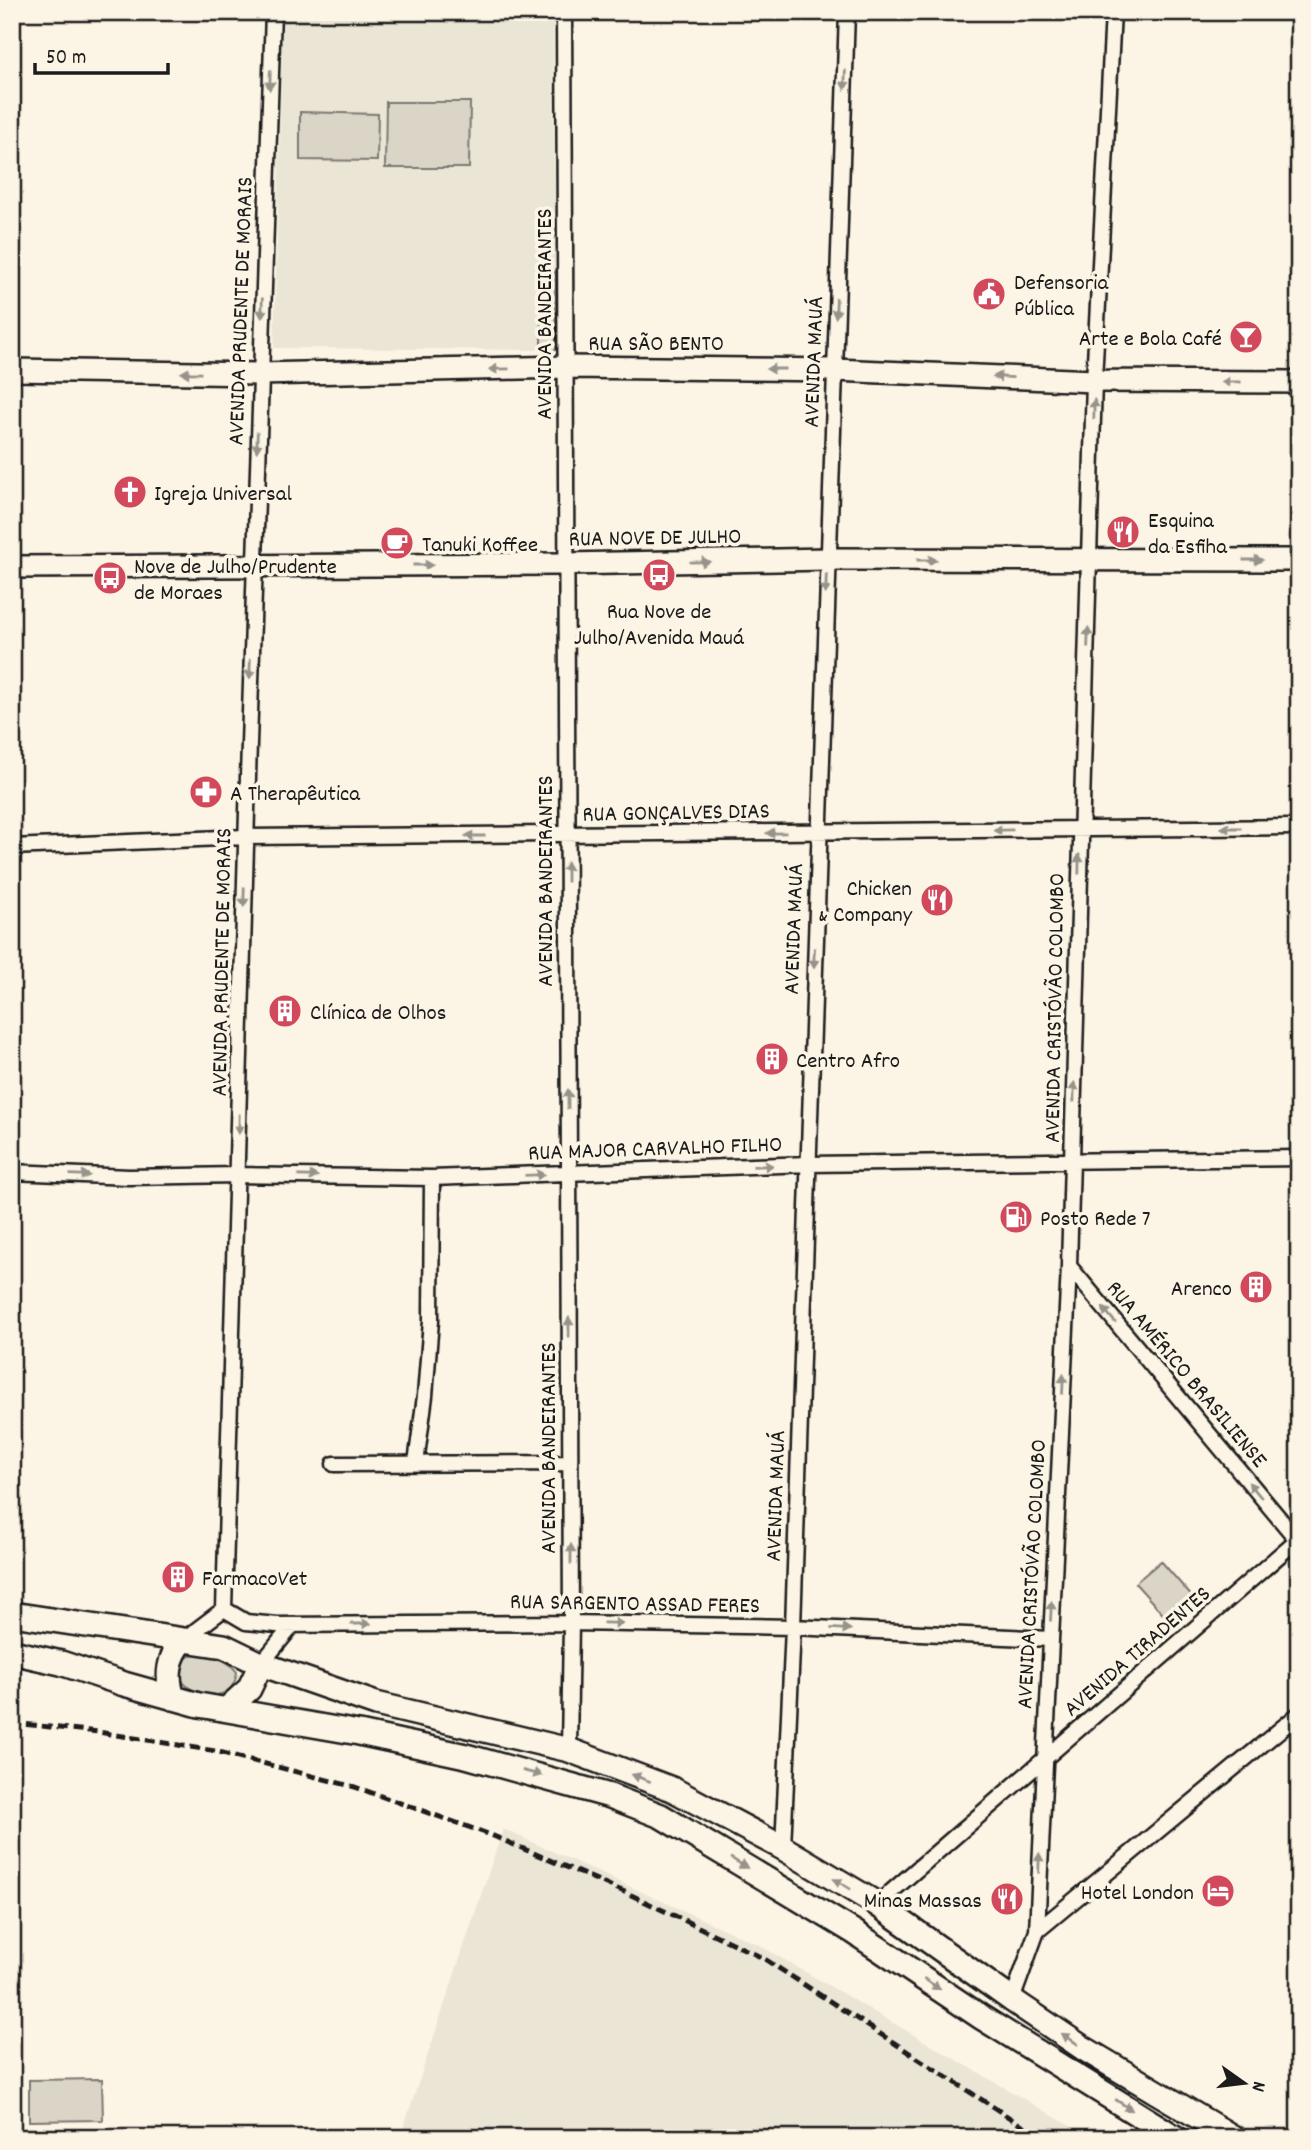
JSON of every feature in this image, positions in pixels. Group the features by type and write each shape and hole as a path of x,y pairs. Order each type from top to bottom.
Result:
{"main road":[{"path":"12,1614 224,1646 261,1664 376,1704 569,1750 672,1790 783,1848 877,1904 1083,2048 1234,2138"},
{"path":"173,1698 168,1682 170,1659 183,1640"},
{"path":"12,1652 61,1663 173,1698 466,1756 598,1792 661,1816 853,1932 981,2017 1176,2138"},
{"path":"227,1709 249,1689 261,1664"}],"street":[{"name":"AVENIDA PRUDENTE DE MORAIS","path":"224,1609 253,565 273,12"},
{"name":"AVENIDA BANDEIRANTES","path":"564,12 571,1623 569,1750"},
{"name":"AVENIDA MAUÁ","path":"783,1848 793,1627 847,12"},
{"name":"AVENIDA CRISTÓVÃO COLOMBO","path":"1012,2000 1037,1931 1069,1266 1094,381 1113,12"},
{"name":"RUA SÃO BENTO","path":"12,370 259,374 567,367 834,370 1094,381 1299,382"},
{"name":"RUA NOVE DE JULHO","path":"12,567 566,564 827,559 1299,560"},
{"name":"RUA GONÇALVES DIAS","path":"12,847 245,836 1299,827"},
{"name":"RUA MAJOR CARVALHO FILHO","path":"12,1172 129,1177 237,1175 432,1178 808,1164 1299,1158"},
{"path":"416,1463 431,1321 432,1178"},
{"name":"RUA AMÉRICO BRASILIENSE","path":"1069,1266 1298,1541"},
{"path":"334,1464 570,1463"},
{"name":"AVENIDA TIRADENTES","path":"877,1904 1298,1541"},
{"name":"RUA SARGENTO ASSAD FERES","path":"224,1609 246,1622 293,1625 571,1623 793,1627 1050,1639"},
{"path":"183,1640 224,1609"},
{"path":"261,1664 293,1625"},
{"path":"1037,1931 1299,1714"}],"shaded area":[{"path":"283,12 553,12 555,271 541,272 541,350 274,348"},
{"path":"386,102 470,102 469,168 385,168"},
{"path":"300,112 378,114 377,161 300,160"},
{"path":"555,271 556,350 541,350 541,272"},
{"path":"1161,1561 1194,1599 1169,1621 1135,1583"},
{"path":"193,1654 217,1658 233,1667 237,1672 232,1687 221,1694 208,1695 196,1692 185,1684 180,1675 181,1664"},
{"path":"503,1829 759,1945 1091,2138 400,2138"},
{"path":"102,2079 103,2120 29,2121 29,2080"}],"railway":[{"path":"12,1723 98,1732 215,1751 355,1787 491,1835 627,1893 763,1958 1041,2138"}],"place":[{"name":"Defensoria Pública","path":"989,294"},
{"name":"Arte e Bola Café","path":"1246,337"},
{"name":"Igreja Universal","path":"130,492"},
{"name":"Esquina da Esfiha","path":"1123,532"},
{"name":"Tanuki Koffee","path":"397,543"},
{"name":"Rua Nove de Julho/Avenida Mauá","path":"659,575"},
{"name":"Nove de Julho/Prudente de Moraes","path":"110,578"},
{"name":"A Therapêutica","path":"206,792"},
{"name":"Chicken & Company","path":"937,900"},
{"name":"Clínica de Olhos","path":"285,1011"},
{"name":"Centro Afro","path":"772,1059"},
{"name":"Posto Rede 7","path":"1016,1217"},
{"name":"Arenco","path":"1256,1287"},
{"name":"FarmacoVet","path":"178,1577"},
{"name":"Hotel London","path":"1218,1891"},
{"name":"Minas Massas","path":"1007,1899"}]}
